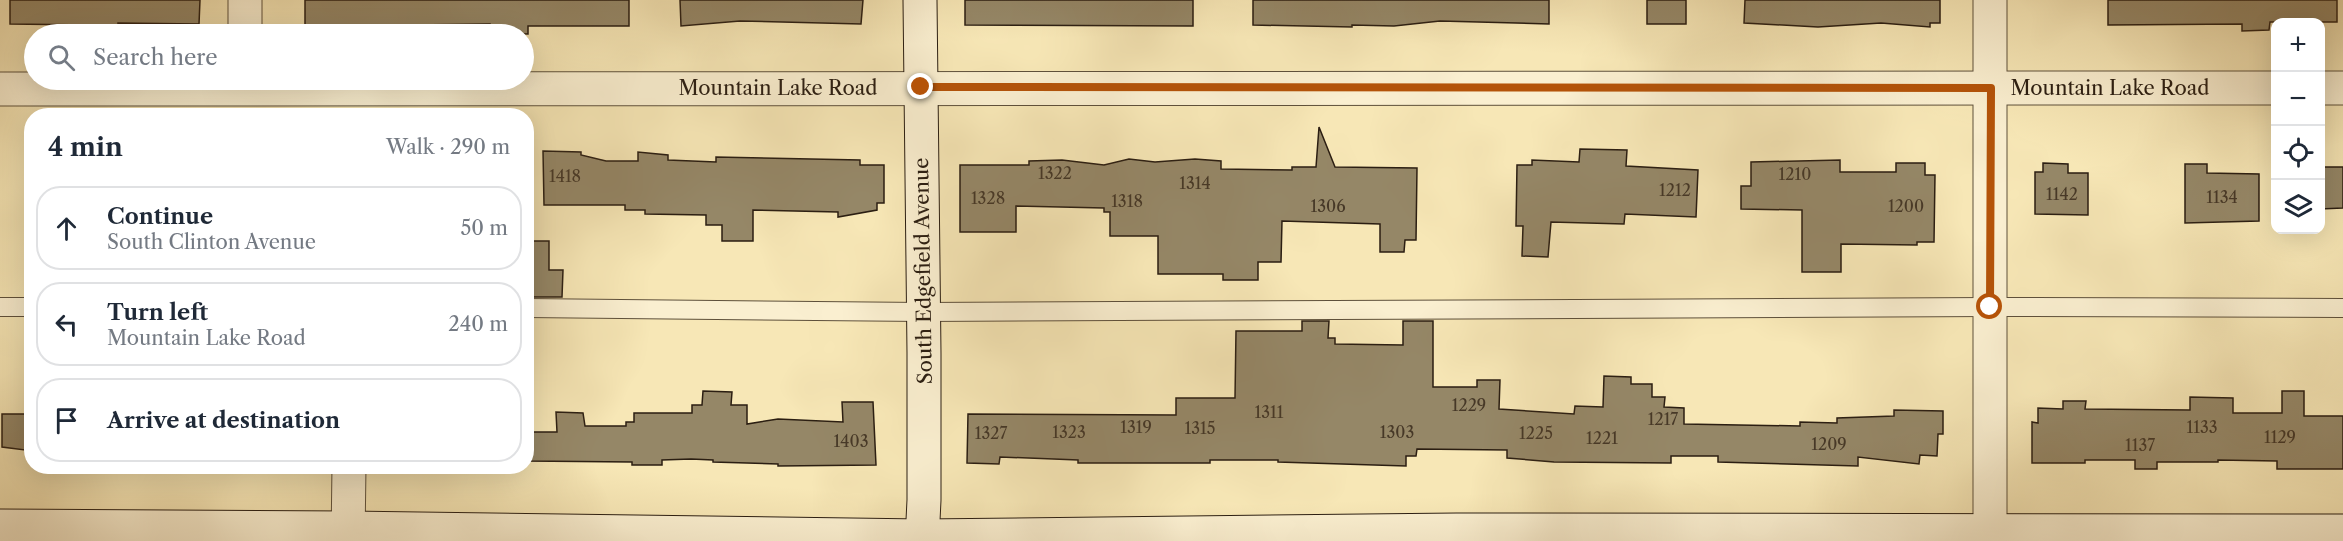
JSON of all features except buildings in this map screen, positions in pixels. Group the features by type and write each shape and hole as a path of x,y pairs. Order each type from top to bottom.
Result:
{"street":[{"path":"245,0 245,24"},
{"name":"South Edgefield Avenue","path":"920,0 924,500 922,538"},
{"path":"1990,0 1991,536"},
{"name":"Mountain Lake Road","path":"280,90 349,102 921,87 2271,88"},
{"path":"2325,88 2343,88"},
{"name":"Mountain Lake Road","path":"0,89 24,89"},
{"path":"348,534 349,474"},
{"path":"0,526 348,534 922,538 1991,536 2343,531"}],"lane":[{"path":"0,307 24,307"},
{"path":"534,308 923,312 1990,307 2343,308"}],"route":[{"path":"921,87 1991,88 1990,307"}]}
